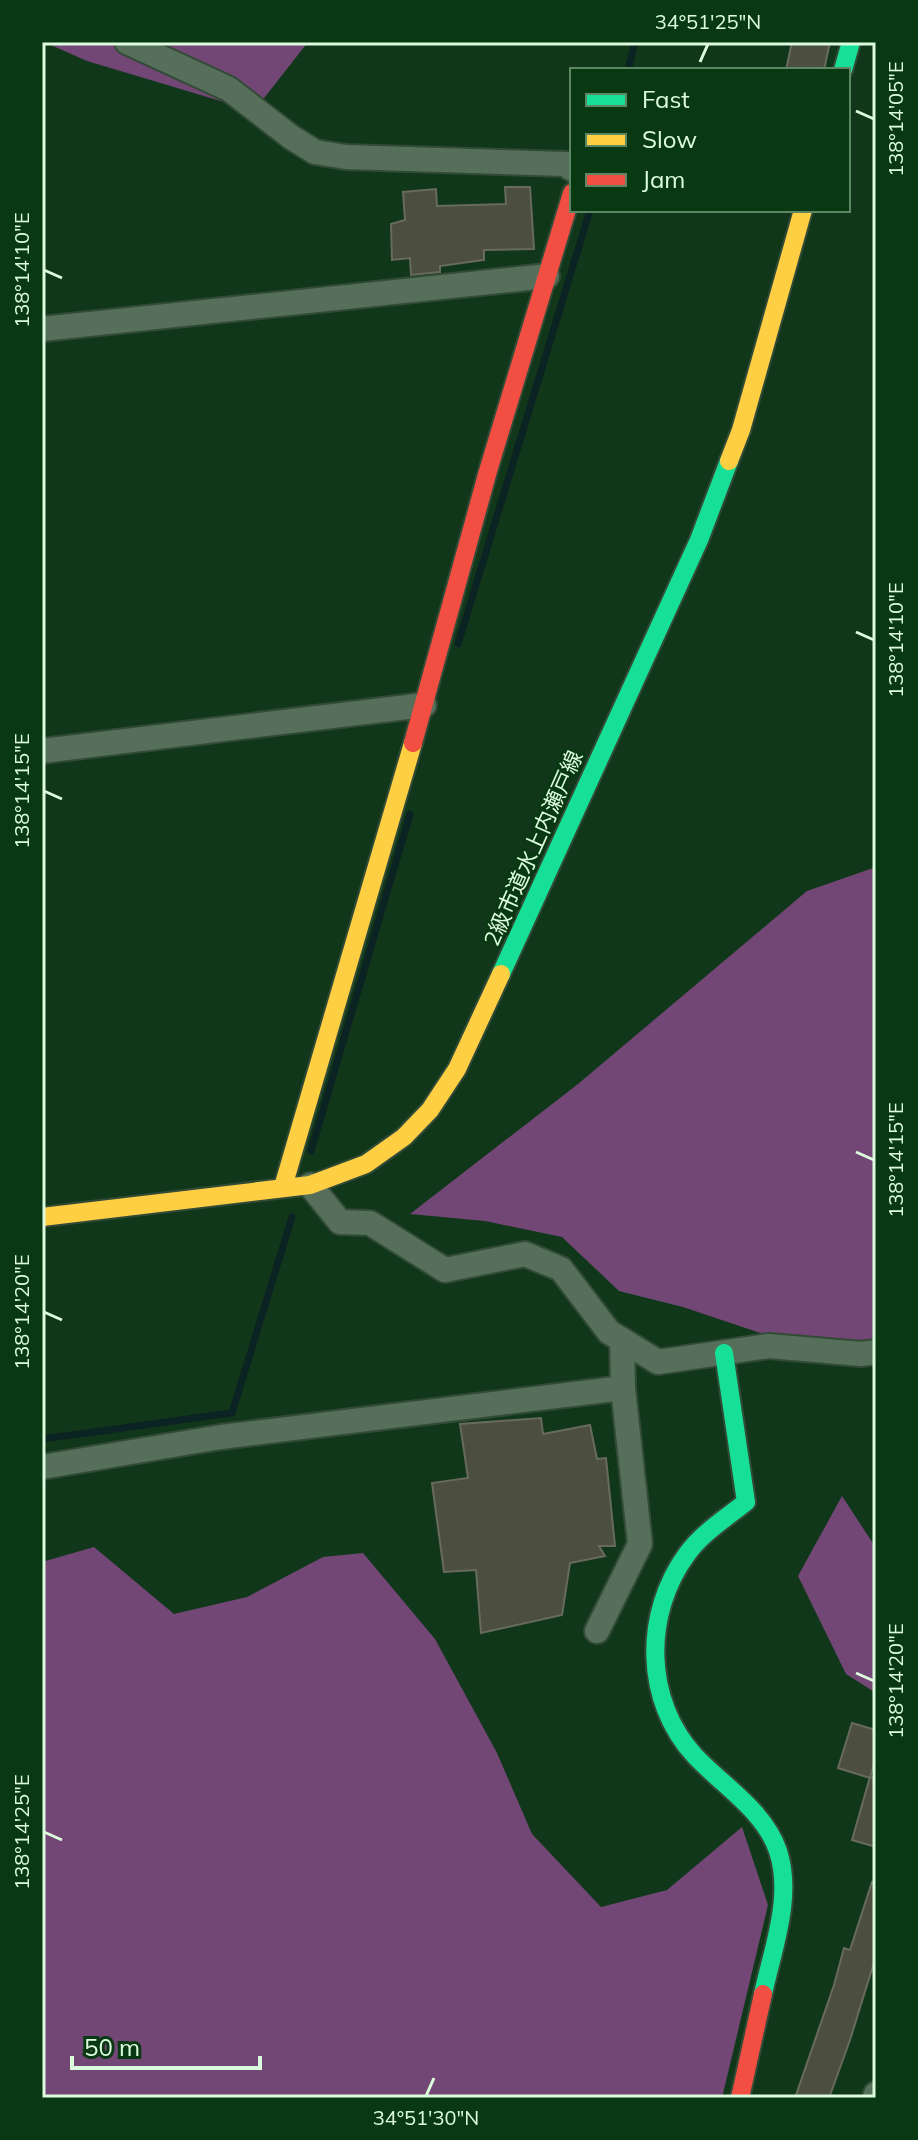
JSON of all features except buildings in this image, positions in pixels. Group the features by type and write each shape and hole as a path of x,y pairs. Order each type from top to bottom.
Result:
{"street":[{"path":"127,42 229,89 315,152 346,157 565,164 570,168"},
{"path":"844,68 851,42"},
{"path":"283,1187 424,705 488,471 570,200"},
{"name":"2級市道水上内瀬戸線","path":"42,1217 310,1185 366,1164 404,1137 430,1110 457,1069 699,540 741,430 802,212"},
{"path":"42,329 547,276"},
{"path":"42,751 424,705"},
{"path":"310,1185 340,1222 370,1223 445,1270 525,1254 561,1269 609,1332 658,1362 769,1346 861,1354 876,1352"},
{"path":"597,1631 640,1544 623,1388 622,1340"},
{"path":"724,1353 746,1502 687,1554 666,1591 654,1626 655,1670 668,1719 690,1752 751,1807 771,1836 782,1866 784,1897 740,2098"},
{"path":"42,1467 221,1437 623,1388"}],"shaded area":[{"path":"44,42 308,42 254,111 87,61"},
{"path":"876,867 876,1362 855,1365 683,1307 619,1291 562,1237 485,1221 410,1214 578,1084 807,891"},
{"path":"842,1496 876,1548 876,1693 846,1674 798,1576"},
{"path":"94,1547 174,1614 247,1597 323,1557 363,1553 435,1639 497,1753 532,1834 601,1907 667,1890 742,1827 768,1905 722,2098 42,2098 42,1562"}],"waterway":[{"path":"628,68 635,42"},
{"path":"458,644 589,212"},
{"path":"311,1151 410,814"},
{"path":"42,1439 232,1413 292,1217"}],"traffic: fast":[{"path":"844,68 851,42"},
{"path":"501,974 699,540 729,461"},
{"path":"724,1353 746,1502 700,1539 687,1554 663,1603 655,1657 658,1684 678,1734 695,1756 753,1811 772,1836 778,1851 782,1868 782,1904 763,1994"}],"traffic: slow":[{"path":"729,461 741,430 802,212"},
{"path":"283,1187 413,743"},
{"path":"42,1217 310,1185 366,1164 404,1137 430,1110 457,1069 501,974"}],"traffic: jam":[{"path":"413,743 488,471 570,200"},
{"path":"740,2098 763,1994"}]}
